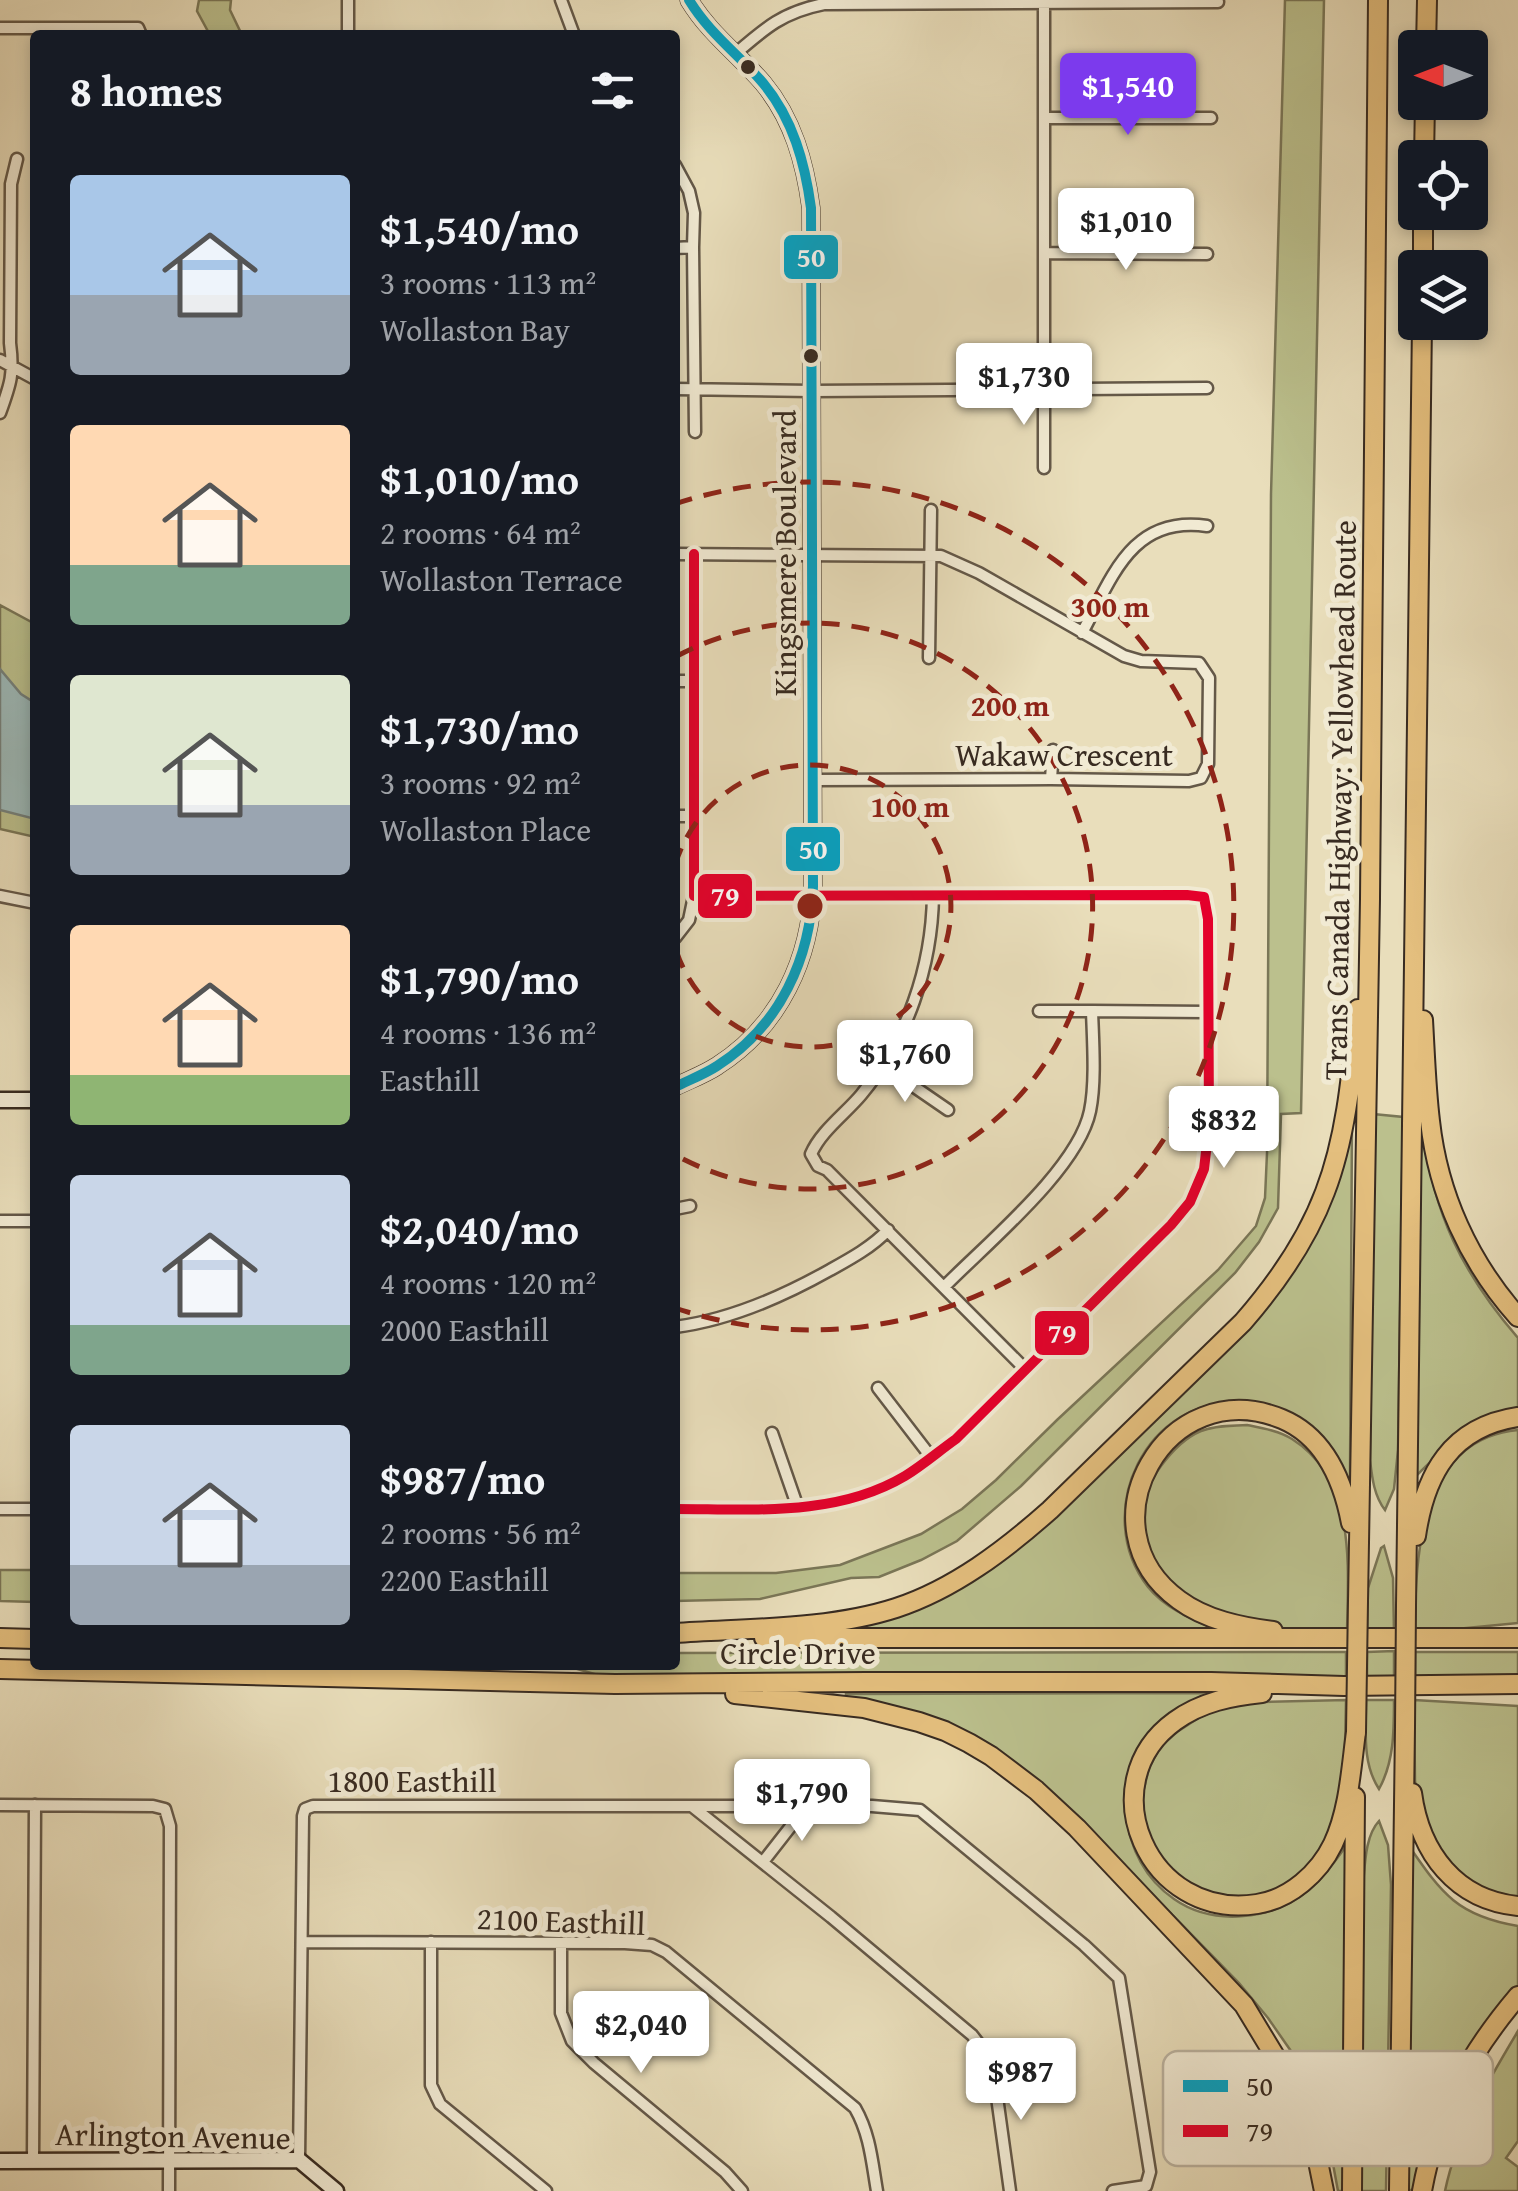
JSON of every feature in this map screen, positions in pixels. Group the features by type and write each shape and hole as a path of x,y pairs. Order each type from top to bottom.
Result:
{"highway":[{"name":"Trans Canada Highway: Yellowhead Route","path":"1358,1602 1370,899 1378,0"},
{"path":"1426,0 1426,30"},
{"path":"1401,2051 1422,340"},
{"path":"1414,893 1430,1121 1438,1168 1475,1260 1518,1317"},
{"path":"680,1635 844,1619 899,1607 946,1586 1018,1538 1050,1510 1244,1322 1307,1233 1332,1170 1352,1058 1370,899"},
{"path":"1353,2051 1356,1732 1358,1602 1348,1503 1323,1450 1292,1423 1273,1415 1232,1410 1190,1421 1172,1434 1159,1448 1140,1487 1136,1528 1147,1564 1166,1589 1194,1609 1231,1624 1338,1640 1384,1639 1518,1638"},
{"path":"1406,1606 1420,1509 1434,1472 1469,1434 1518,1417"},
{"path":"1384,1639 1518,1626"},
{"name":"Circle Drive","path":"680,1636 1338,1640"},
{"path":"0,1638 30,1639"},
{"name":"Circle Drive","path":"0,1668 30,1669"},
{"name":"Circle Drive","path":"77,1670 615,1684 1464,1685"},
{"path":"615,1684 788,1698 878,1711 969,1742 1012,1771 1077,1828 1244,2005 1272,2051"},
{"path":"1464,1685 1518,1684"},
{"path":"1464,1685 1518,1693"},
{"path":"1344,1686 1242,1694 1204,1705 1175,1721 1144,1761 1136,1792 1138,1830 1151,1859 1173,1883 1219,1905 1254,1905 1282,1896 1312,1874 1332,1847 1344,1812 1356,1732"},
{"path":"1405,1727 1416,1814 1434,1858 1468,1891 1498,1904 1518,1906"},
{"path":"1476,2051 1518,1996"},
{"path":"1319,2166 1324,2191"},
{"path":"1352,2166 1352,2191"},
{"path":"1399,2166 1399,2191"},
{"path":"1422,2191 1428,2166"}],"street":[{"path":"348,0 348,30"},
{"path":"561,0 572,30"},
{"name":"Kingsmere Boulevard","path":"680,1085 716,1067 744,1045 768,1020 794,976 810,924 813,780 812,208 794,134 779,107 763,84 710,30 689,0"},
{"path":"734,55 779,18 824,4 1218,2"},
{"path":"1044,3 1044,468"},
{"path":"0,28 139,30"},
{"path":"1045,118 1211,118"},
{"path":"0,413 14,367 10,343 11,184 18,160"},
{"path":"680,174 694,213 695,432"},
{"path":"680,248 692,248"},
{"path":"1044,253 1207,254"},
{"path":"0,360 30,376"},
{"path":"680,389 1206,388"},
{"path":"930,510 930,658"},
{"path":"1082,634 1133,546 1145,536 1172,526 1207,526"},
{"name":"Wakaw Crescent","path":"680,554 930,555 953,560 1110,649 1141,662 1200,663 1208,678 1208,764 1201,778 813,780"},
{"path":"680,932 689,920 694,896 694,554"},
{"path":"680,681 693,681"},
{"path":"1051,779 1052,750"},
{"path":"680,816 694,816"},
{"path":"0,896 30,902"},
{"path":"680,1508 798,1508 830,1504 904,1477 956,1439 1171,1225 1190,1202 1204,1170 1209,1126 1208,919 1204,897 694,896"},
{"path":"933,896 921,978 903,1026 884,1066 816,1142 812,1154 818,1166 827,1170 1025,1369"},
{"path":"1039,1011 1207,1012"},
{"path":"944,1287 1050,1181 1076,1148 1090,1112 1092,1011"},
{"path":"884,1066 948,1110"},
{"path":"0,1100 30,1100"},
{"path":"680,1208 690,1206"},
{"path":"0,1221 30,1221"},
{"path":"680,1326 732,1314 778,1297 844,1262 888,1230"},
{"path":"878,1388 931,1457"},
{"path":"772,1433 798,1508"},
{"path":"0,1509 30,1509"},
{"path":"0,1805 165,1809 170,1826 170,2191"},
{"path":"33,2161 35,1805"},
{"name":"1800 Easthill","path":"299,2160 305,1809 872,1806 920,1810 1119,1978 1150,2172 1146,2186 1114,2191"},
{"path":"692,1807 972,2036 992,2061 1010,2191"},
{"path":"763,1862 795,1821 797,1807"},
{"name":"2100 Easthill","path":"302,1942 652,1945 666,1952 854,2108 869,2141 877,2191"},
{"path":"432,1942 431,2085 440,2104 546,2191"},
{"path":"561,1943 561,2013 572,2041 742,2191"},
{"name":"Arlington Avenue","path":"0,2161 299,2160 336,2191"}],"green space":[{"path":"199,0 231,0 230,10 240,30 207,30 197,11"},
{"path":"1285,0 1324,0 1301,1113 1281,1114 1278,1208 1235,1273 1021,1486 957,1541 879,1577 851,1578 760,1599 680,1601 680,1573 776,1573 840,1565 921,1534 962,1509 1218,1270 1256,1226 1265,1198 1267,1153 1271,494"},
{"path":"0,605 30,621 30,836 0,829"},
{"path":"1373,1114 1403,1117 1398,1450 1394,1489 1385,1510 1376,1493 1370,1460"},
{"path":"1352,1122 1350,1477 1281,1411 1244,1403 1210,1405 1180,1418 1156,1438 1138,1464 1127,1494 1125,1526 1131,1557 1148,1587 1169,1606 1212,1628 841,1629 962,1586 994,1567 1034,1534 1260,1313"},
{"path":"1423,1129 1434,1188 1453,1241 1481,1290 1518,1338 1518,1412 1460,1433 1415,1477 1419,1187"},
{"path":"1247,1425 1292,1439 1313,1456 1328,1477 1344,1526 1347,1632 1262,1626 1220,1615 1168,1582 1149,1552 1144,1535 1145,1500 1165,1460 1201,1431"},
{"path":"1518,1430 1518,1623 1415,1633 1421,1538 1429,1506 1442,1478 1460,1455 1485,1438"},
{"path":"1384,1546 1393,1578 1394,1632 1367,1633 1368,1588"},
{"path":"0,1570 30,1570 30,1602 0,1601"},
{"path":"1394,1651 1394,1681 1367,1681 1367,1652"},
{"path":"1346,1652 1346,1681 601,1676 581,1670 680,1670 680,1653"},
{"path":"1415,1652 1518,1652 1518,1681 1415,1681"},
{"path":"1209,1693 1170,1715 1143,1745 1132,1767 1127,1791 1131,1840 1155,1882 1174,1899 1207,1914 1225,1916 1262,1913 1295,1899 1321,1879 1349,1842 1345,2051 1291,2051 1239,1983 1033,1779 1007,1760 846,1694"},
{"path":"1346,1700 1344,1791 1338,1821 1310,1869 1262,1900 1205,1898 1158,1863 1142,1811 1143,1793 1149,1768 1160,1747 1177,1732 1224,1707"},
{"path":"1366,1700 1394,1700 1390,1757 1379,1789 1367,1758"},
{"path":"1414,1700 1518,1706 1518,1905 1457,1881 1418,1816"},
{"path":"1379,1821 1388,1845 1391,1885 1388,2051 1361,2051 1363,1885 1374,1827"},
{"path":"1409,1846 1453,1900 1480,1916 1518,1926 1518,1991 1468,2051 1408,2051"},
{"path":"1518,2031 1518,2141 1506,2158 1518,2167 1518,2191 1445,2191 1451,2166 1493,2166 1493,2074"},
{"path":"1333,2166 1343,2166 1343,2191 1338,2191"},
{"path":"1360,2166 1386,2166 1386,2191 1360,2191"},
{"path":"1408,2166 1419,2166 1415,2186 1408,2190"}],"water":[{"path":"0,669 30,700 30,818 0,810"}],"transit line":[{"name":"50","path":"680,1085 739,1050 775,1010 788,988 806,939 813,886 811,208 801,158 782,111 763,83 689,0"},
{"name":"79","path":"680,1509 822,1504 878,1489 918,1467 956,1439 1171,1225 1190,1202 1204,1169 1209,1126 1208,919 1204,897 694,896 694,554"}]}
